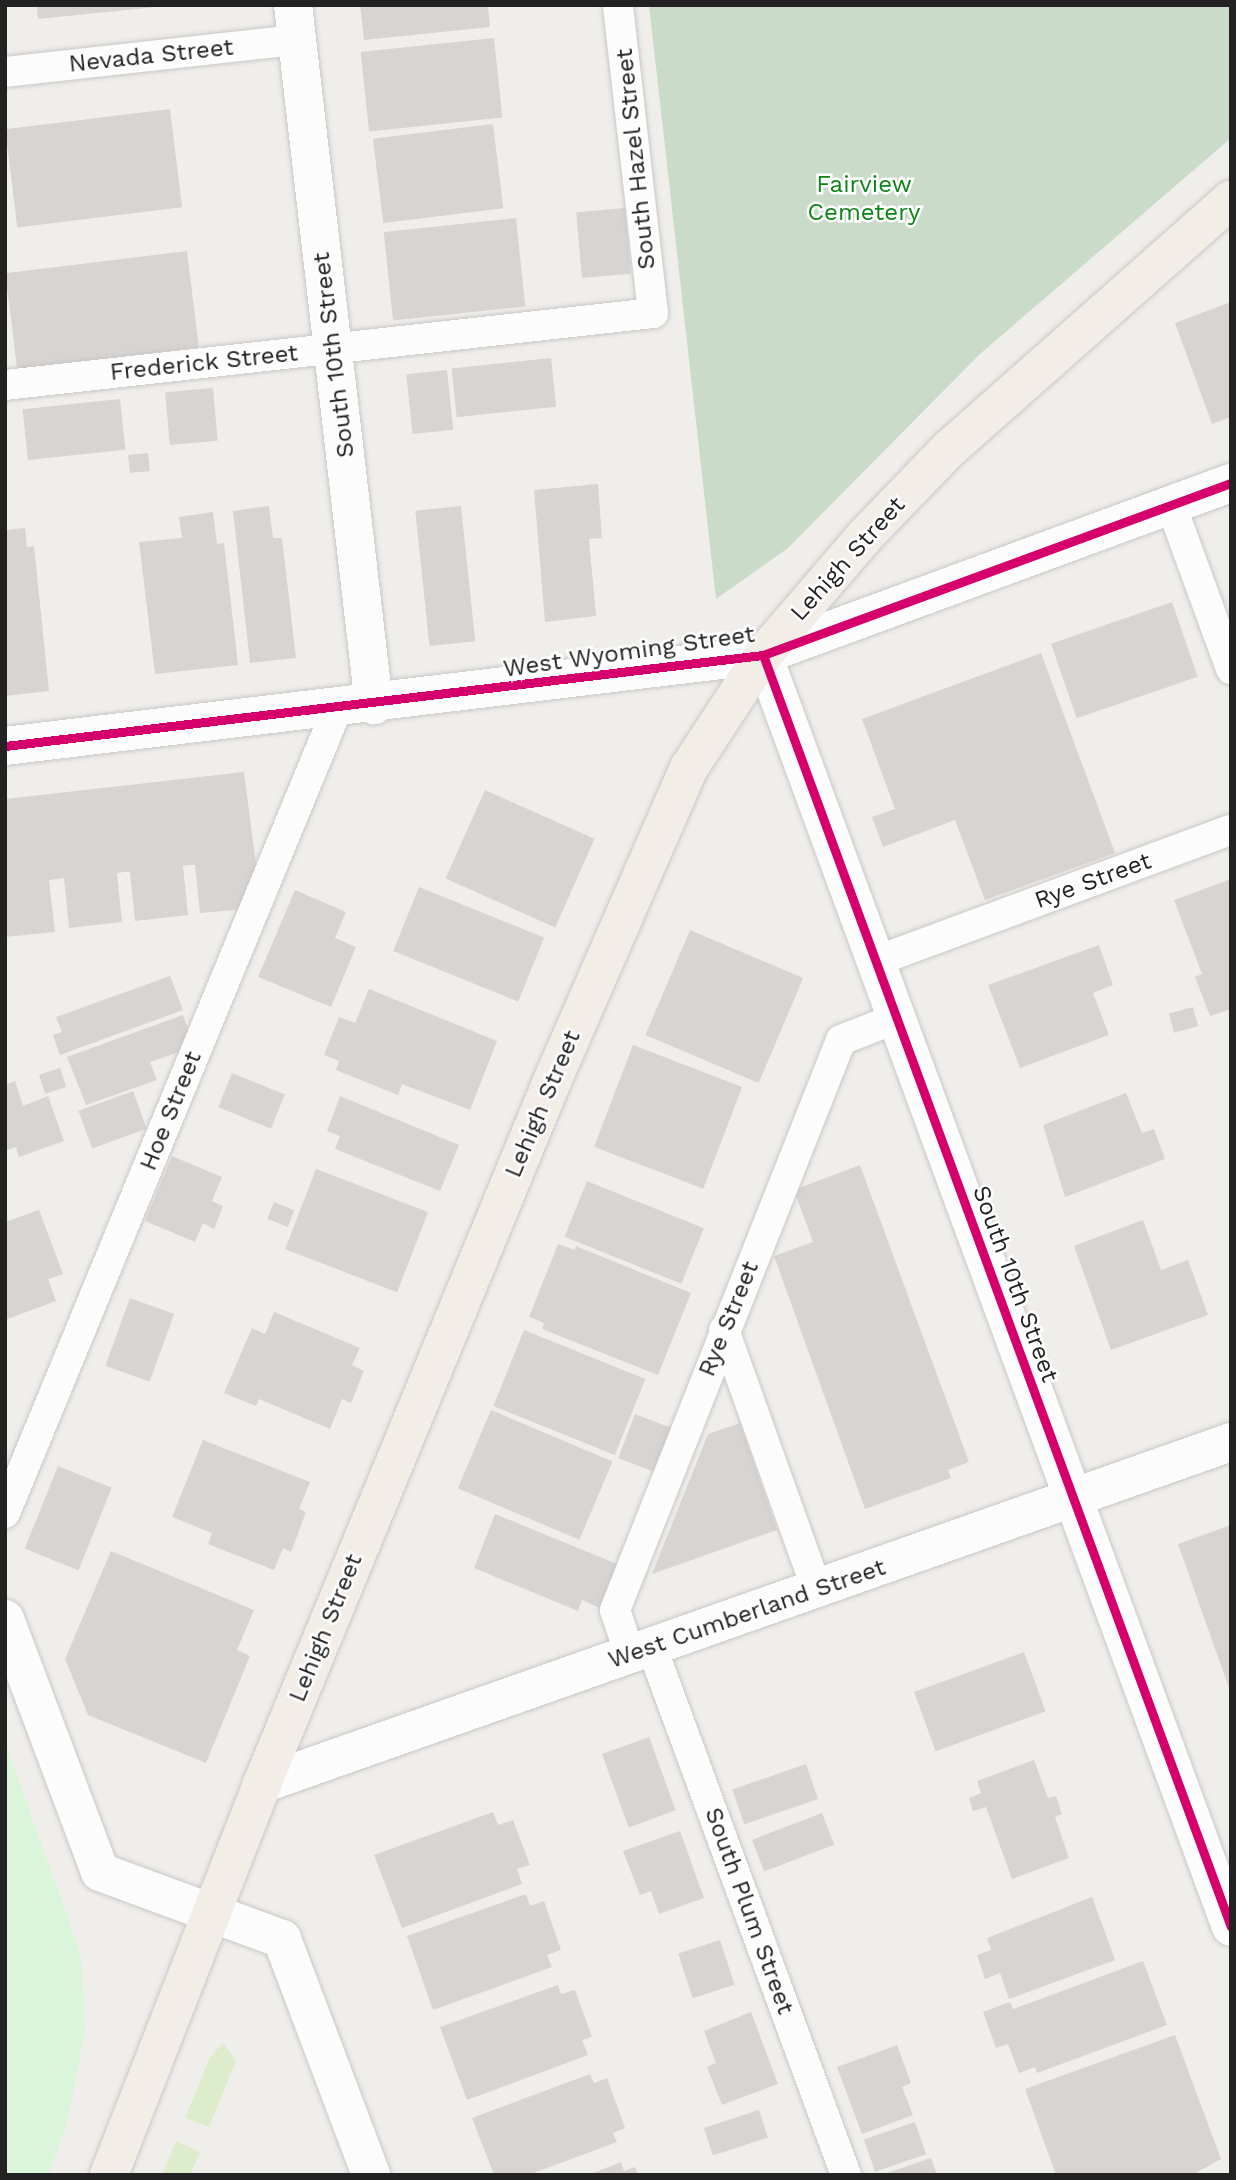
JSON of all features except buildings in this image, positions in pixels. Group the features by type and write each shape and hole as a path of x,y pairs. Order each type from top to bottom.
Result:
{"main road":[{"name":"Lehigh Street","path":"110,2175 209,1913 262,1784 553,1079 681,787 763,655 864,537 948,450 1231,200"}],"street":[{"name":"South 10th Street","path":"295,23 333,349 356,707"},
{"name":"West Wyoming Street","path":"5,746 356,707 763,655 1231,482"},
{"name":"South 10th Street","path":"763,655 1231,1927"},
{"name":"West Cumberland Street","path":"262,1784 1074,1501 1231,1442"},
{"path":"5,1619 100,1872 282,1939 370,2175"}],"lane":[{"name":"South Hazel Street","path":"618,5 653,313"},
{"name":"Nevada Street","path":"5,72 295,23"},
{"name":"Frederick Street","path":"5,384 653,313"},
{"path":"1171,505 1231,669"},
{"name":"Hoe Street","path":"5,1513 356,707"},
{"name":"Rye Street","path":"876,961 1231,830"},
{"name":"Rye Street","path":"641,1651 615,1610 841,1040 897,1018"},
{"path":"724,1330 817,1590"},
{"name":"South Plum Street","path":"641,1651 846,2175"}],"green space":[{"name":"Fairview Cemetery","path":"649,5 1231,5 1231,138 980,354 788,548 716,599"},
{"path":"5,1742 81,1955 85,2031 67,2123 48,2175 5,2175"},
{"path":"223,2043 236,2061 209,2127 185,2118 210,2057"},
{"path":"176,2141 200,2152 190,2175 162,2175"}],"cycle path":[{"path":"5,746 763,655 1231,483"},
{"path":"763,655 1231,1927"}]}
